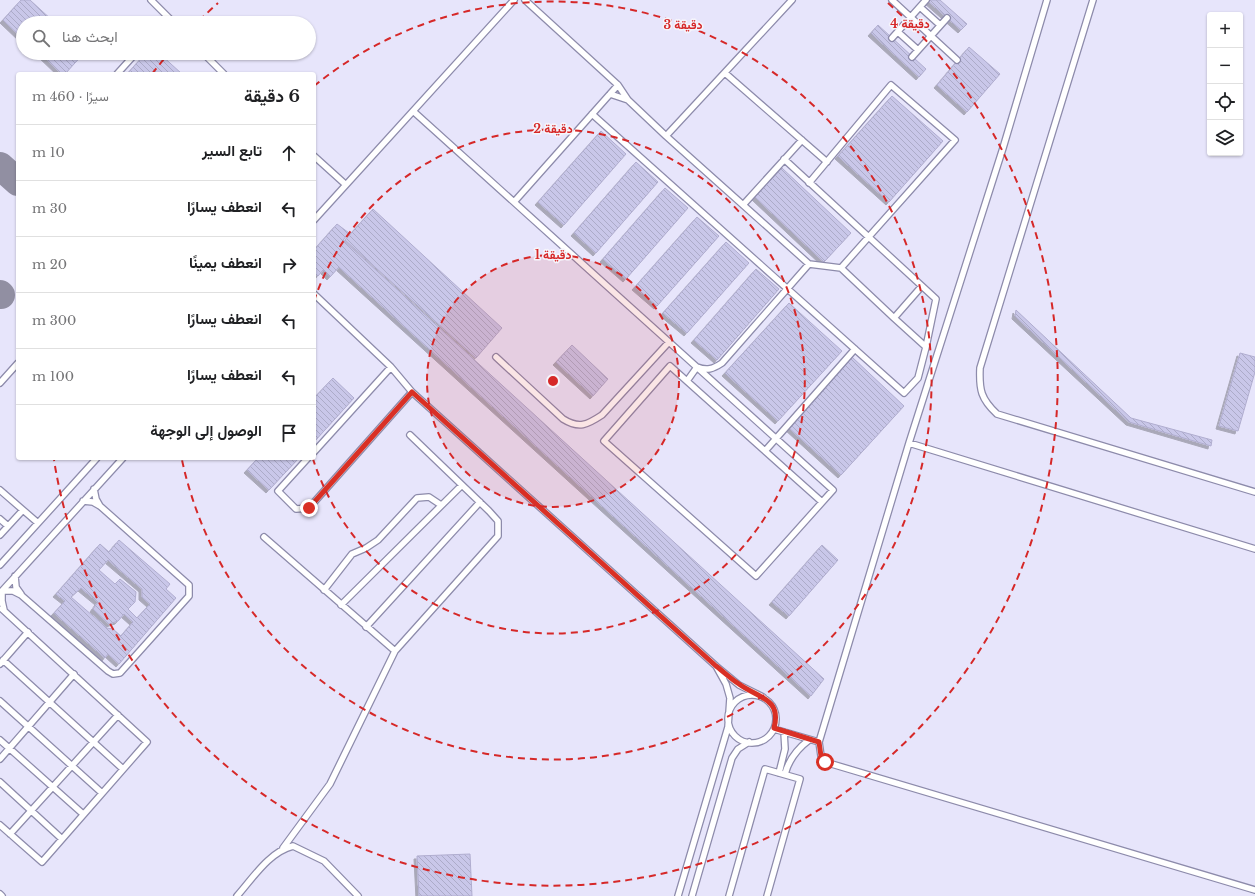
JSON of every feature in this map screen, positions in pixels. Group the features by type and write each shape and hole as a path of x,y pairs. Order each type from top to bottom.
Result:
{"lane":[{"path":"151,0 166,16"},
{"path":"316,218 345,184 514,0"},
{"path":"525,0 618,85 628,100 666,136 809,264 841,268 926,347"},
{"path":"666,136 792,0"},
{"path":"892,0 957,60"},
{"path":"892,38 926,0"},
{"path":"1047,0 1003,148 909,443 819,742 821,756 825,762 1255,890"},
{"path":"1093,0 980,368 979,385 982,396 997,414 1255,492"},
{"path":"920,7 940,25"},
{"path":"912,57 947,18"},
{"path":"898,32 918,50"},
{"path":"119,72 130,60"},
{"path":"210,60 222,72"},
{"path":"725,73 827,162"},
{"path":"514,202 618,85"},
{"path":"809,182 891,85 955,140 841,268"},
{"path":"610,94 628,100"},
{"path":"413,110 833,490 756,576 604,441 670,366 822,502"},
{"path":"592,114 904,393 918,378 936,299 784,159"},
{"path":"743,205 802,140"},
{"path":"316,158 345,184"},
{"path":"697,367 713,369 722,363 809,264"},
{"path":"894,318 922,286"},
{"path":"316,296 391,367 412,392 716,666 740,685 763,697 770,703 775,710 776,720 774,728 764,740 749,742 742,740 731,730 729,715 732,707 737,700 750,695 763,697"},
{"path":"496,357 563,419 571,424 580,426 591,422 602,415 670,342"},
{"path":"765,451 855,349"},
{"path":"0,383 16,365"},
{"path":"316,450 391,367"},
{"path":"687,381 697,367"},
{"path":"306,460 278,491 296,509 309,508 412,392"},
{"path":"237,896 275,854 283,848 330,784 394,651 498,536 498,521 410,435"},
{"path":"909,443 1255,549"},
{"path":"0,565 95,460"},
{"path":"0,825 42,862 147,742 2,609 1,592 121,460"},
{"path":"341,605 462,485"},
{"path":"0,490 38,523"},
{"path":"94,490 96,499 100,506"},
{"path":"324,590 352,554 366,548 378,540 417,498 429,497 441,505"},
{"path":"1,592 13,591 21,595 108,671 113,674 120,673 189,596 189,585 100,506 93,502 83,501"},
{"path":"366,627 480,502"},
{"path":"0,535 22,510"},
{"path":"0,519 8,526"},
{"path":"264,537 394,651"},
{"path":"15,576 16,586 21,595"},
{"path":"28,632 1,662 49,702 123,769"},
{"path":"678,896 726,737 730,698 726,684 716,666"},
{"path":"0,759 74,674"},
{"path":"0,701 102,793"},
{"path":"10,834 118,715"},
{"path":"774,728 819,742"},
{"path":"779,773 785,749 784,732"},
{"path":"0,740 83,814"},
{"path":"785,774 793,756 809,740"},
{"path":"692,896 732,758 738,749 749,742"},
{"path":"729,896 766,769 800,779 767,896"},
{"path":"0,782 62,838"},
{"path":"283,848 293,846 300,848 324,862 358,896"}],"building":[{"path":"21,0 30,0 48,16 16,16 16,32 3,20"},
{"path":"927,0 940,0 967,24 961,30"},
{"path":"878,25 926,69 919,77 871,33"},
{"path":"969,47 1000,74 967,112 937,85"},
{"path":"47,60 78,60 67,72 60,72"},
{"path":"140,60 167,60 180,72 129,72"},
{"path":"892,96 943,141 889,202 838,156"},
{"path":"601,131 626,154 564,225 538,202"},
{"path":"636,162 658,182 596,253 574,233"},
{"path":"782,168 851,233 824,262 755,197"},
{"path":"665,188 688,208 626,279 603,259"},
{"path":"373,209 502,328 476,358 345,240"},
{"path":"697,217 719,236 657,306 635,287"},
{"path":"337,224 349,233 343,240 824,679 811,696 339,267 330,277 323,270 318,276 316,274 316,248"},
{"path":"726,242 749,263 687,333 663,313"},
{"path":"756,269 779,289 717,360 694,340"},
{"path":"789,303 842,351 778,421 725,373"},
{"path":"1016,310 1131,418 1212,440 1211,446 1129,422 1015,316"},
{"path":"572,345 608,379 593,396 556,362"},
{"path":"1240,353 1255,357 1255,372 1238,431 1219,426"},
{"path":"852,357 904,406 841,475 788,427"},
{"path":"333,378 354,398 316,440 316,396"},
{"path":"256,460 297,460 269,490 247,470"},
{"path":"119,540 170,584 166,589 176,598 119,664 108,654 105,658 54,613 65,601 56,594 100,544 109,552","holes":["108,560 142,589 142,597 150,604 137,618 128,609 135,602 136,592 120,579 115,584 99,570","81,588 98,602 93,609 109,624 118,621 124,614 133,622 121,636 113,629 107,628 71,597"]},
{"path":"822,545 838,560 789,616 772,602"},
{"path":"470,854 472,896 419,896 417,856"}],"taxiway":[{"path":"0,166 16,180"}],"route":[{"path":"309,508 412,392 716,666 740,685 763,697 770,703 775,710 776,720 774,728 819,742 819,750 825,762"}]}
